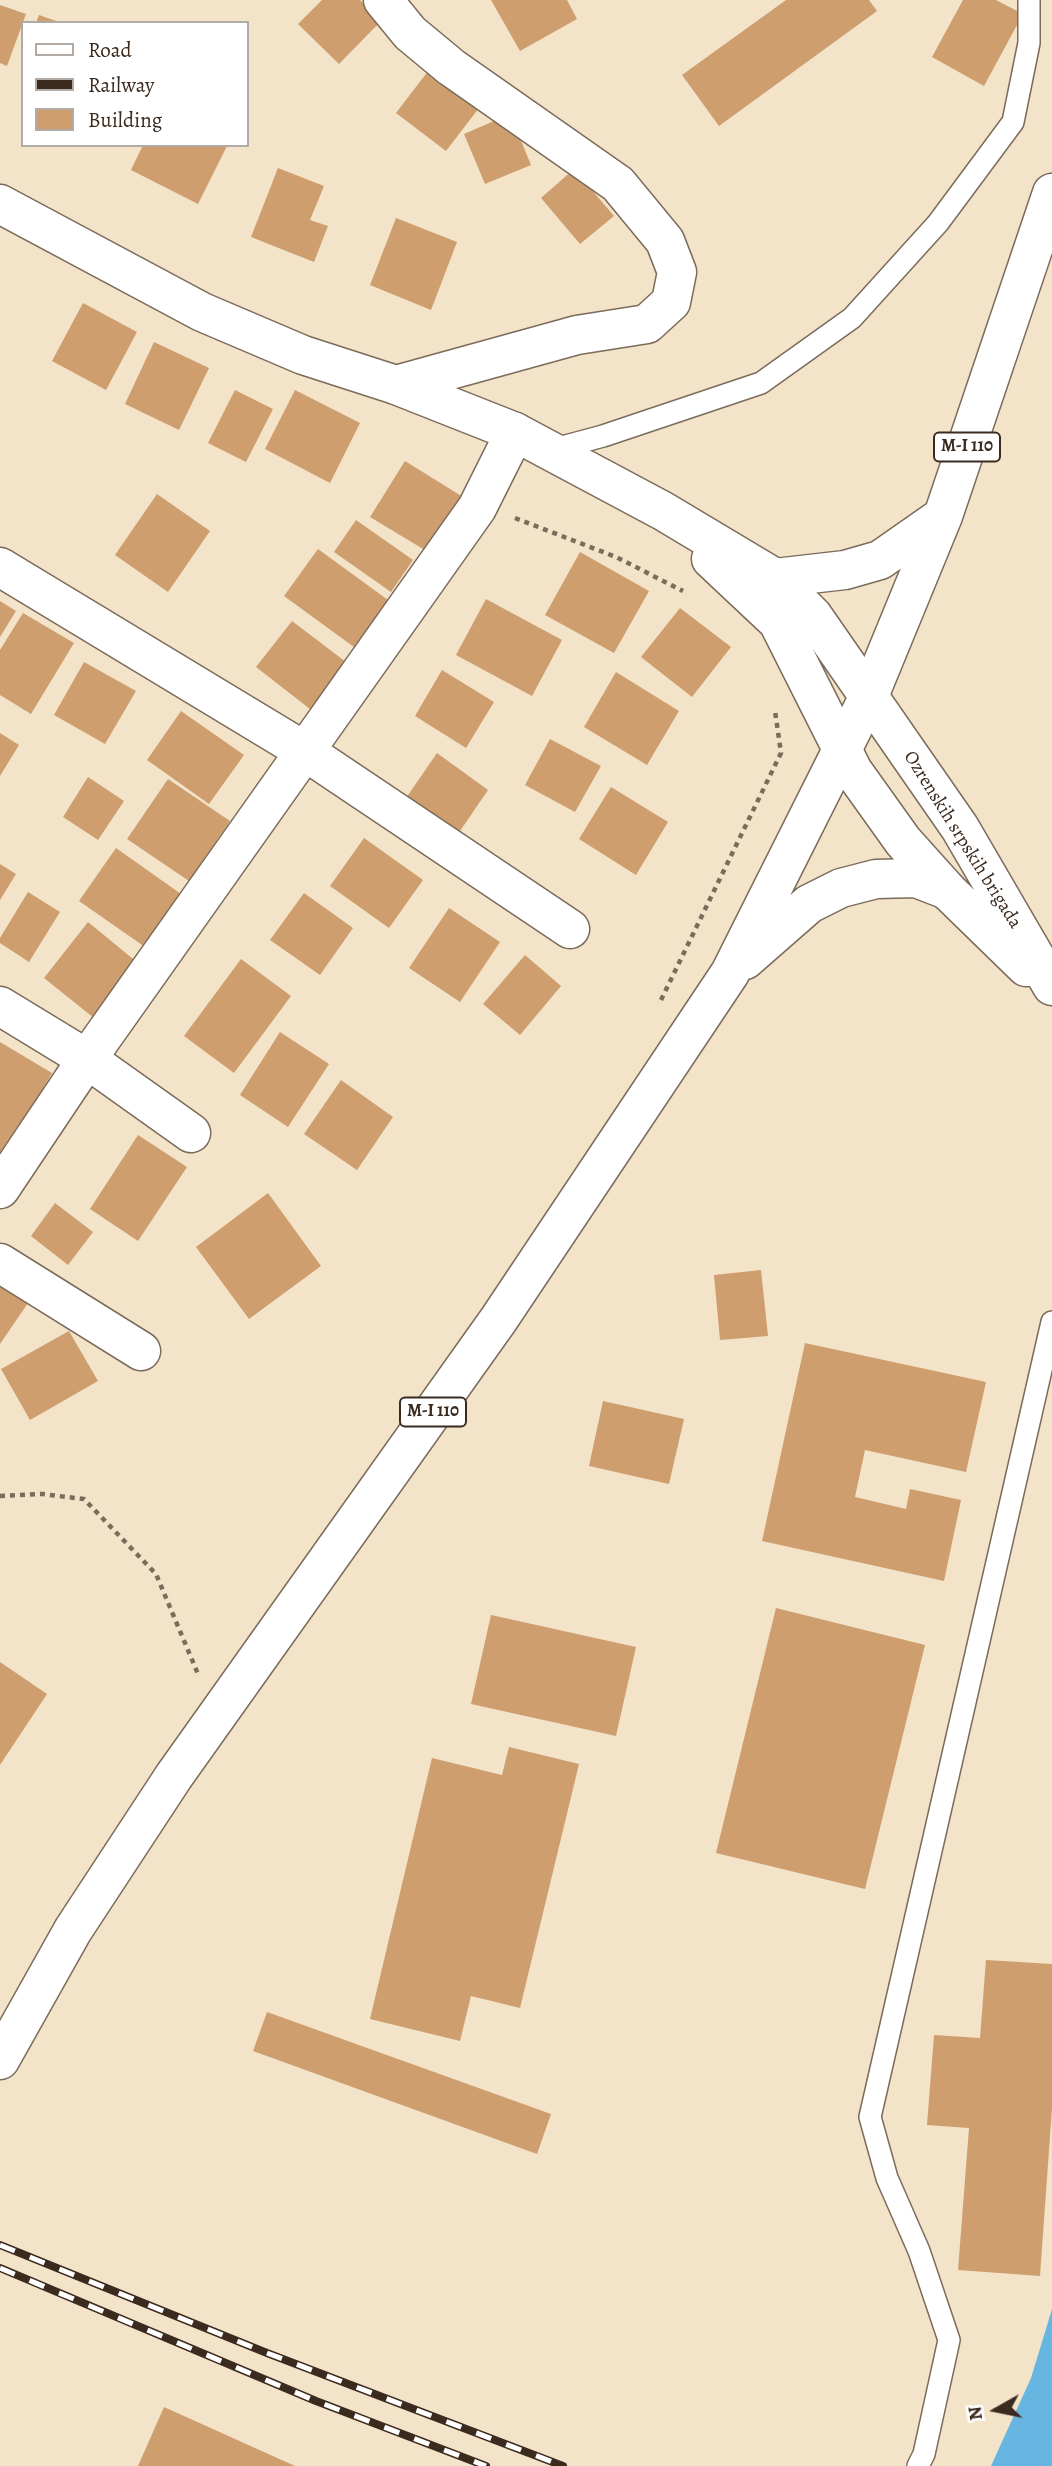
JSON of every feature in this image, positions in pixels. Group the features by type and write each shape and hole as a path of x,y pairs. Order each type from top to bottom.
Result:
{"main road":[{"path":"383,0 410,33 451,67 618,184 666,241 677,272 671,302 647,324 577,335 396,385"},
{"name":"M-I 110","path":"0,2060 73,1930 167,1787 499,1319 730,973 869,696 943,516 1052,193"},
{"path":"0,204 202,312 303,355 396,385 515,432 663,511"},
{"path":"0,1189 87,1059 477,508 515,432"},
{"name":"Ozrenskih srpskih brigada","path":"663,511 775,578 813,616 960,828 1052,986"},
{"name":"Ozrenskih srpskih brigada","path":"663,511 778,622 853,771 903,841 947,890 1052,993"},
{"path":"775,578 845,570 880,560 943,516"},
{"path":"0,568 306,752 570,929"},
{"path":"730,973 809,904 841,888 876,879 916,877 947,890"},
{"path":"0,1006 87,1059 191,1133"},
{"path":"0,1263 141,1351"}],"lane":[{"path":"549,450 603,436 761,383 852,318 938,223 1013,122 1029,43 1029,0"},
{"path":"918,2466 924,2455 949,2340 919,2252 887,2178 870,2117 1052,1322"}],"path":[{"path":"508,515 616,557 691,596"},
{"path":"659,1004 781,753 778,719 772,702"},
{"path":"0,1496 42,1494 84,1499 156,1574 200,1678 208,1667"}],"water":[{"path":"1052,2309 1052,2466 991,2466 1031,2378"}],"building":[{"path":"322,0 360,0 381,21 339,64 298,24"},
{"path":"491,0 567,0 577,19 520,51"},
{"path":"786,0 869,0 877,11 719,126 682,75"},
{"path":"963,0 996,0 1023,14 984,86 932,57"},
{"path":"0,5 26,14 21,21 7,66 0,63"},
{"path":"39,15 56,21 37,21"},
{"path":"432,66 482,104 446,151 396,113"},
{"path":"510,114 531,165 485,184 464,134"},
{"path":"142,147 226,147 198,204 131,170"},
{"path":"278,168 324,186 310,220 328,226 314,262 251,237"},
{"path":"574,169 614,216 580,244 541,198"},
{"path":"396,218 457,242 431,310 370,285"},
{"path":"83,303 137,332 106,390 52,361"},
{"path":"154,342 209,368 179,430 125,404"},
{"path":"235,390 273,409 246,462 208,443"},
{"path":"295,390 360,423 330,483 265,449"},
{"path":"405,461 463,497 428,552 370,517"},
{"path":"157,494 210,531 168,592 115,555"},
{"path":"356,520 413,560 391,592 334,552"},
{"path":"318,549 388,600 354,647 284,596"},
{"path":"580,552 649,591 614,653 545,615"},
{"path":"486,599 562,640 532,696 456,655"},
{"path":"0,601 16,611 0,637"},
{"path":"680,608 731,647 692,697 641,657"},
{"path":"23,613 74,643 31,714 0,695 0,650"},
{"path":"292,621 346,662 310,709 256,667"},
{"path":"84,662 136,691 105,744 54,715"},
{"path":"442,670 494,702 466,748 415,716"},
{"path":"616,672 679,711 647,765 584,727"},
{"path":"181,711 244,755 209,804 147,760"},
{"path":"0,733 19,745 0,776"},
{"path":"550,739 601,766 575,812 525,785"},
{"path":"437,753 488,790 456,837 404,801"},
{"path":"88,777 124,801 98,840 63,817"},
{"path":"168,779 230,821 189,881 127,839"},
{"path":"611,787 668,822 636,875 579,839"},
{"path":"364,838 423,880 389,928 330,886"},
{"path":"116,848 181,894 145,947 79,901"},
{"path":"0,864 16,874 0,900"},
{"path":"28,892 60,912 29,962 0,943 0,938"},
{"path":"304,893 353,928 320,975 270,940"},
{"path":"449,908 500,942 460,1002 409,968"},
{"path":"88,922 138,963 94,1018 44,978"},
{"path":"525,955 561,986 520,1035 483,1004"},
{"path":"241,959 291,996 234,1073 184,1036"},
{"path":"280,1032 329,1064 288,1127 240,1095"},
{"path":"0,1042 52,1073 0,1161"},
{"path":"341,1080 393,1117 357,1170 304,1134"},
{"path":"138,1135 187,1167 138,1241 90,1209"},
{"path":"268,1193 321,1266 249,1319 196,1247"},
{"path":"55,1203 93,1232 68,1265 31,1236"},
{"path":"761,1270 768,1336 720,1340 714,1275"},
{"path":"0,1283 28,1303 0,1344"},
{"path":"69,1331 98,1381 30,1420 1,1369"},
{"path":"805,1343 986,1382 966,1472 865,1450 855,1497 906,1509 910,1489 961,1500 944,1581 762,1541"},
{"path":"603,1401 684,1419 669,1484 589,1466"},
{"path":"776,1608 925,1645 865,1889 716,1853"},
{"path":"491,1615 636,1647 616,1736 471,1704"},
{"path":"0,1662 47,1694 0,1765"},
{"path":"509,1747 579,1764 520,2008 471,1996 460,2041 370,2019 432,1758 502,1775"},
{"path":"986,1960 1052,1964 1052,2108 1040,2276 958,2270 969,2128 927,2125 934,2035 980,2038"},
{"path":"267,2012 551,2114 537,2154 253,2051"},
{"path":"164,2407 295,2466 138,2466"}],"railway":[{"path":"0,2245 267,2353 563,2466"},
{"path":"0,2268 316,2401 486,2466"}]}
